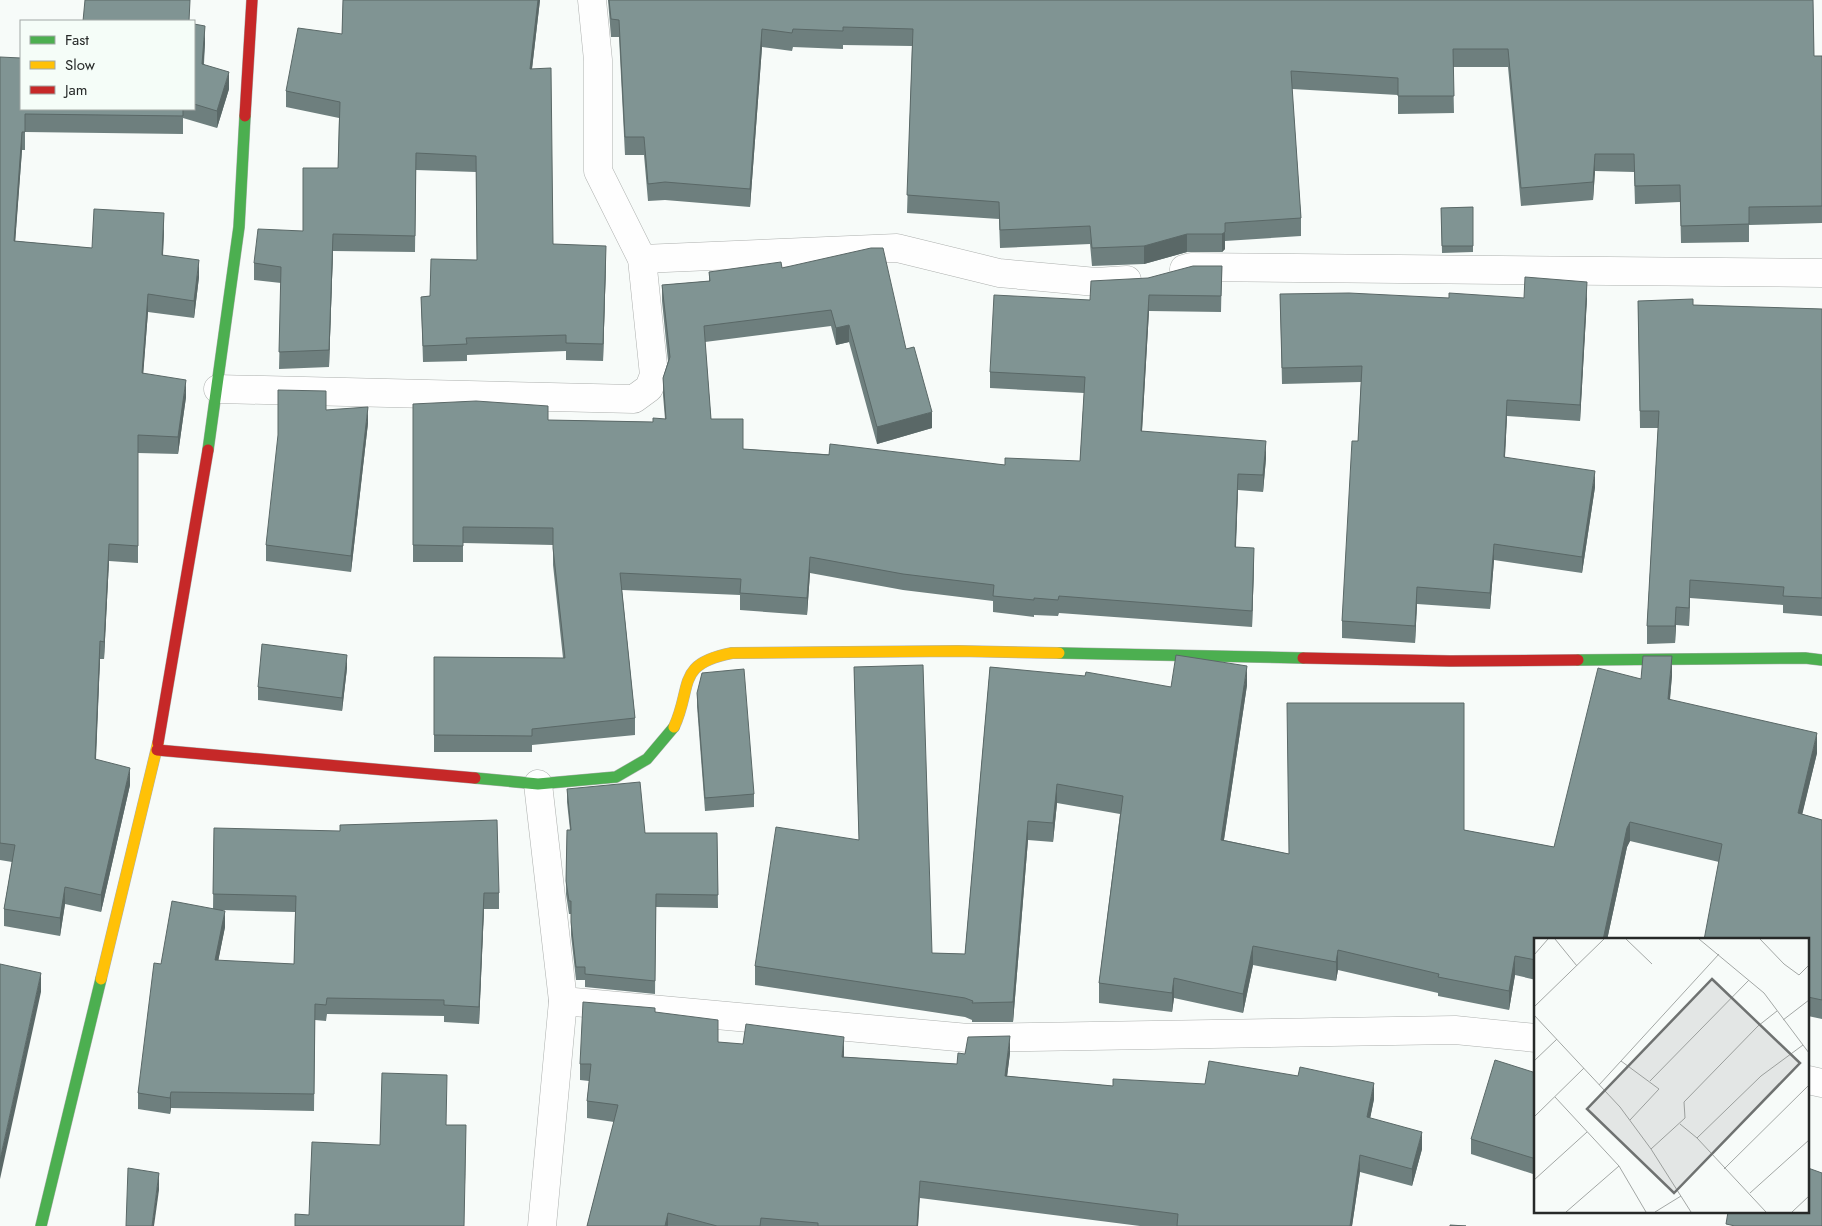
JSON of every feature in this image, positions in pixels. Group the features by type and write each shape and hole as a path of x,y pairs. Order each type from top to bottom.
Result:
{"street":[{"path":"41,1226 157,750 218,389 239,227 252,0"},
{"path":"218,389 634,399 649,388 654,376 642,259 598,171 598,60 592,0"},
{"path":"642,259 897,248 998,273 1096,282 1146,279 1191,267 1822,273"},
{"path":"157,750 538,784 616,778 647,759 675,726 689,674 712,658 732,654 958,651 1450,661 1805,658 1822,660"},
{"path":"538,784 563,1001 542,1226"},
{"path":"563,1001 968,1038 1455,1030 1534,1038"}],"building":[{"path":"85,0 190,0 189,20 83,20"},
{"path":"343,0 538,0 530,69 551,68 553,244 606,246 603,344 566,343 566,335 466,338 467,344 423,346 421,297 430,296 431,259 477,260 476,156 416,153 415,236 333,234 329,350 279,352 281,267 254,263 258,229 303,231 303,168 338,168 340,102 286,91 298,28 342,34"},
{"path":"609,0 1813,0 1814,56 1822,56 1822,206 1749,207 1749,224 1681,226 1680,185 1635,186 1634,154 1595,154 1593,182 1521,188 1508,49 1453,49 1454,96 1398,96 1398,78 1291,71 1301,218 1225,223 1225,232 1222,234 1187,234 1144,246 1092,248 1090,226 1000,230 999,202 907,195 913,29 843,27 843,31 793,29 792,33 762,29 750,189 665,182 648,184 644,137 625,137 619,20 611,19"},
{"path":"195,24 205,26 202,64 229,72 217,111 195,104"},
{"path":"0,57 20,58 20,110 183,110 183,116 25,114 25,132 22,132 14,241 92,248 94,209 164,213 162,255 199,260 194,301 148,294 142,373 186,380 178,437 138,435 138,546 109,544 104,642 100,641 95,759 130,768 101,895 65,887 60,918 4,909 15,845 0,843"},
{"path":"1473,207 1473,246 1442,246 1441,208"},
{"path":"871,248 883,248 906,349 914,347 932,412 877,427 849,325 836,328 831,310 704,326 711,419 743,419 743,449 829,455 830,444 1005,465 1005,458 1080,461 1085,377 990,372 994,295 1090,300 1091,281 1148,278 1193,266 1222,266 1221,296 1149,295 1141,431 1266,441 1263,475 1238,474 1235,547 1254,548 1252,611 1059,596 1058,600 1034,598 1034,600 993,596 994,585 903,574 810,557 807,598 740,593 741,579 620,573 635,718 532,729 532,736 434,735 434,657 565,658 553,548 553,528 463,527 463,546 413,545 413,404 476,401 548,406 548,420 653,422 653,418 666,419 663,378 670,357 662,285 710,281 709,272 781,262 782,268"},
{"path":"1525,277 1587,282 1580,405 1507,400 1504,457 1595,471 1582,557 1494,544 1490,593 1417,587 1415,626 1342,621 1352,441 1358,441 1362,366 1282,368 1280,294 1349,293 1449,298 1449,293 1524,298"},
{"path":"1693,299 1693,305 1822,309 1822,598 1783,596 1784,587 1690,580 1689,608 1676,607 1675,626 1647,626 1659,411 1640,411 1638,301"},
{"path":"278,390 326,391 326,410 368,407 351,556 266,545 278,435"},
{"path":"262,644 347,655 342,698 258,687"},
{"path":"1176,655 1247,666 1221,840 1289,854 1287,703 1464,703 1464,830 1554,847 1598,668 1641,679 1643,656 1672,656 1668,699 1817,733 1798,813 1822,820 1822,1000 1810,997 1810,938 1704,938 1722,844 1630,822 1627,828 1603,938 1534,938 1534,960 1515,956 1509,991 1438,977 1439,974 1338,950 1336,962 1253,946 1243,994 1174,978 1172,993 1099,983 1123,796 1057,784 1053,823 1028,821 1013,1002 972,1003 973,1001 965,998 755,966 776,827 859,840 854,667 923,665 932,953 965,954 990,667 1085,676 1086,672 1171,687"},
{"path":"744,669 754,794 705,798 697,693 702,673"},
{"path":"640,782 645,833 717,833 718,895 656,894 655,981 585,974 585,967 576,967 571,922 571,901 569,901 566,881 567,830 571,830 567,789"},
{"path":"497,820 499,893 484,893 479,1007 444,1005 444,1000 327,998 326,1005 315,1004 314,1094 171,1092 170,1098 138,1093 154,963 161,964 172,901 225,911 215,960 294,964 296,896 213,894 214,828 340,831 340,825"},
{"path":"0,964 41,973 0,1160"},
{"path":"583,1002 655,1008 655,1012 718,1020 718,1042 743,1044 746,1024 844,1037 842,1057 957,1064 958,1053 965,1054 968,1037 1010,1036 1005,1076 1113,1086 1113,1079 1205,1084 1209,1061 1298,1076 1300,1067 1374,1083 1367,1117 1422,1132 1412,1169 1360,1155 1350,1226 1177,1226 1178,1214 920,1181 917,1226 818,1226 818,1223 761,1218 760,1226 717,1226 668,1213 665,1226 587,1226 618,1105 587,1101 591,1064 580,1064"},
{"path":"1495,1060 1534,1072 1534,1158 1471,1139"},
{"path":"382,1073 447,1075 446,1125 466,1125 464,1226 295,1226 295,1214 309,1215 312,1142 380,1145"},
{"path":"128,1168 159,1173 152,1226 126,1226"},
{"path":"1810,1169 1822,1173 1822,1226 1735,1226 1726,1224 1728,1214 1810,1214"}],"traffic: fast":[{"path":"208,450 239,227 245,116"},
{"path":"1059,653 1303,658"},
{"path":"1578,660 1805,658 1822,660"},
{"path":"475,778 538,784 616,777 647,759 674,727"},
{"path":"41,1226 101,979"}],"traffic: slow":[{"path":"674,727 680,713 689,679 694,670 702,663 732,653 958,651 1059,653"},
{"path":"101,979 158,743"}],"traffic: jam":[{"path":"245,116 252,0"},
{"path":"158,743 208,450"},
{"path":"1303,658 1450,661 1578,660"},
{"path":"157,750 475,778"}]}
